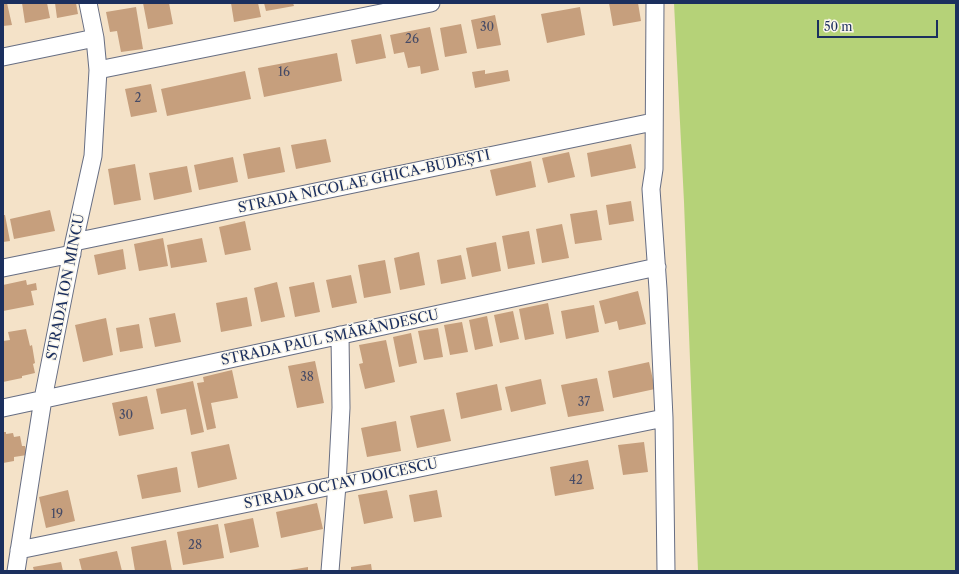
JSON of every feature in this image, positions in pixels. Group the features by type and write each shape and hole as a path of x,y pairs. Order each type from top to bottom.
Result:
{"street":[{"name":"STRADA ION MINCU","path":"16,571 43,399 93,156 98,70 95,38 88,3"},
{"path":"98,70 432,3"},
{"path":"655,3 653,122 654,168 651,189 657,267 664,418 666,571"},
{"path":"3,57 95,38"},
{"name":"STRADA NICOLAE GHICA-BUDEȘTI","path":"3,268 73,248 653,122"},
{"name":"STRADA PAUL SMĂRĂNDESCU","path":"3,408 657,267"},
{"path":"330,571 337,485 340,408 340,335"},
{"name":"STRADA OCTAV DOICESCU","path":"19,550 664,418"}],"green space":[{"path":"674,3 956,3 956,571 698,571 684,202"}],"building":[{"path":"3,3 7,3 12,25 3,26"},
{"path":"22,3 47,3 50,18 25,23"},
{"path":"55,3 76,3 78,14 57,18"},
{"path":"143,3 169,3 173,24 148,29"},
{"path":"231,3 258,3 261,17 234,22"},
{"path":"264,3 293,3 294,6 266,11"},
{"path":"609,3 638,3 641,21 613,26"},
{"path":"136,7 143,49 121,52 117,31 110,32 106,12"},
{"path":"580,7 585,35 547,43 541,14"},
{"path":"495,15 501,45 477,49 471,20"},
{"path":"461,24 467,53 445,57 440,28"},
{"path":"430,27 439,70 421,74 420,66 408,68 404,52 394,54 390,35"},
{"path":"381,34 386,58 356,64 351,40"},
{"path":"337,53 342,81 264,97 258,68"},
{"path":"485,70 485,74 508,70 510,81 475,88 472,72"},
{"path":"245,71 251,99 167,116 161,89"},
{"path":"151,84 157,112 131,117 125,89"},
{"path":"326,139 331,162 296,169 291,145"},
{"path":"631,144 636,168 591,177 587,153"},
{"path":"280,147 285,172 248,179 243,154"},
{"path":"569,152 575,177 548,183 542,158"},
{"path":"233,157 238,182 199,190 194,165"},
{"path":"531,161 536,187 496,196 490,170"},
{"path":"135,164 141,200 114,205 108,169"},
{"path":"187,166 192,192 154,200 149,173"},
{"path":"631,201 634,221 609,225 606,205"},
{"path":"50,210 55,231 14,239 10,219"},
{"path":"597,210 602,240 575,244 570,214"},
{"path":"3,215 5,215 10,241 3,242"},
{"path":"245,221 251,250 225,255 219,227"},
{"path":"562,224 569,258 542,263 536,229"},
{"path":"529,231 535,264 508,269 502,236"},
{"path":"163,238 168,266 139,271 134,244"},
{"path":"202,238 207,262 171,268 167,245"},
{"path":"496,242 501,271 472,277 466,248"},
{"path":"123,249 126,269 98,275 94,255"},
{"path":"419,252 425,285 400,290 394,258"},
{"path":"461,255 466,279 441,284 437,260"},
{"path":"385,260 391,293 364,298 358,265"},
{"path":"351,275 357,303 332,308 326,280"},
{"path":"26,280 27,285 36,283 37,290 31,291 34,305 3,311 3,285"},
{"path":"277,282 285,317 261,322 254,288"},
{"path":"314,282 320,312 295,317 289,287"},
{"path":"638,291 646,324 619,330 617,321 605,324 599,301"},
{"path":"247,297 252,326 221,332 216,303"},
{"path":"548,303 554,334 525,340 519,309"},
{"path":"594,305 599,332 566,339 561,311"},
{"path":"513,311 519,339 500,343 494,315"},
{"path":"175,313 181,342 155,347 149,318"},
{"path":"487,316 493,346 475,350 469,320"},
{"path":"106,318 113,355 83,362 75,325"},
{"path":"462,322 468,352 450,355 444,325"},
{"path":"139,324 143,348 120,352 116,328"},
{"path":"438,328 443,357 424,360 418,331"},
{"path":"26,329 30,346 32,345 35,373 22,376 22,378 3,382 3,341 10,340 8,332"},
{"path":"411,333 417,363 399,367 393,337"},
{"path":"386,340 395,382 365,389 359,364 363,363 359,345"},
{"path":"315,361 324,403 297,408 288,366"},
{"path":"649,362 655,389 613,398 608,371"},
{"path":"232,370 238,398 211,403 216,428 207,430 197,383 204,382 203,377"},
{"path":"597,378 604,411 568,417 561,385"},
{"path":"541,379 546,404 511,412 505,387"},
{"path":"193,381 204,432 191,435 186,409 161,414 156,389"},
{"path":"497,384 502,410 461,419 456,393"},
{"path":"147,396 154,429 119,436 112,403"},
{"path":"444,409 451,441 417,448 410,416"},
{"path":"396,421 401,451 367,457 361,428"},
{"path":"3,432 6,432 6,434 13,433 14,437 20,436 22,446 25,446 27,455 14,457 14,461 3,463"},
{"path":"644,442 648,472 623,475 618,445"},
{"path":"229,444 237,479 198,488 191,452"},
{"path":"588,460 594,489 555,496 550,467"},
{"path":"177,467 181,492 142,499 137,475"},
{"path":"68,490 75,521 46,528 39,497"},
{"path":"387,490 393,518 364,524 358,495"},
{"path":"437,490 442,517 414,522 409,495"},
{"path":"317,503 323,529 281,538 276,512"},
{"path":"253,518 259,547 230,553 224,524"},
{"path":"218,524 224,558 183,565 177,532"},
{"path":"166,540 172,571 135,571 131,547"},
{"path":"117,551 122,571 82,571 79,559"},
{"path":"61,562 63,571 34,571 33,567"},
{"path":"371,564 372,571 351,571 351,567"},
{"path":"308,567 308,571 290,571 290,570"}]}
